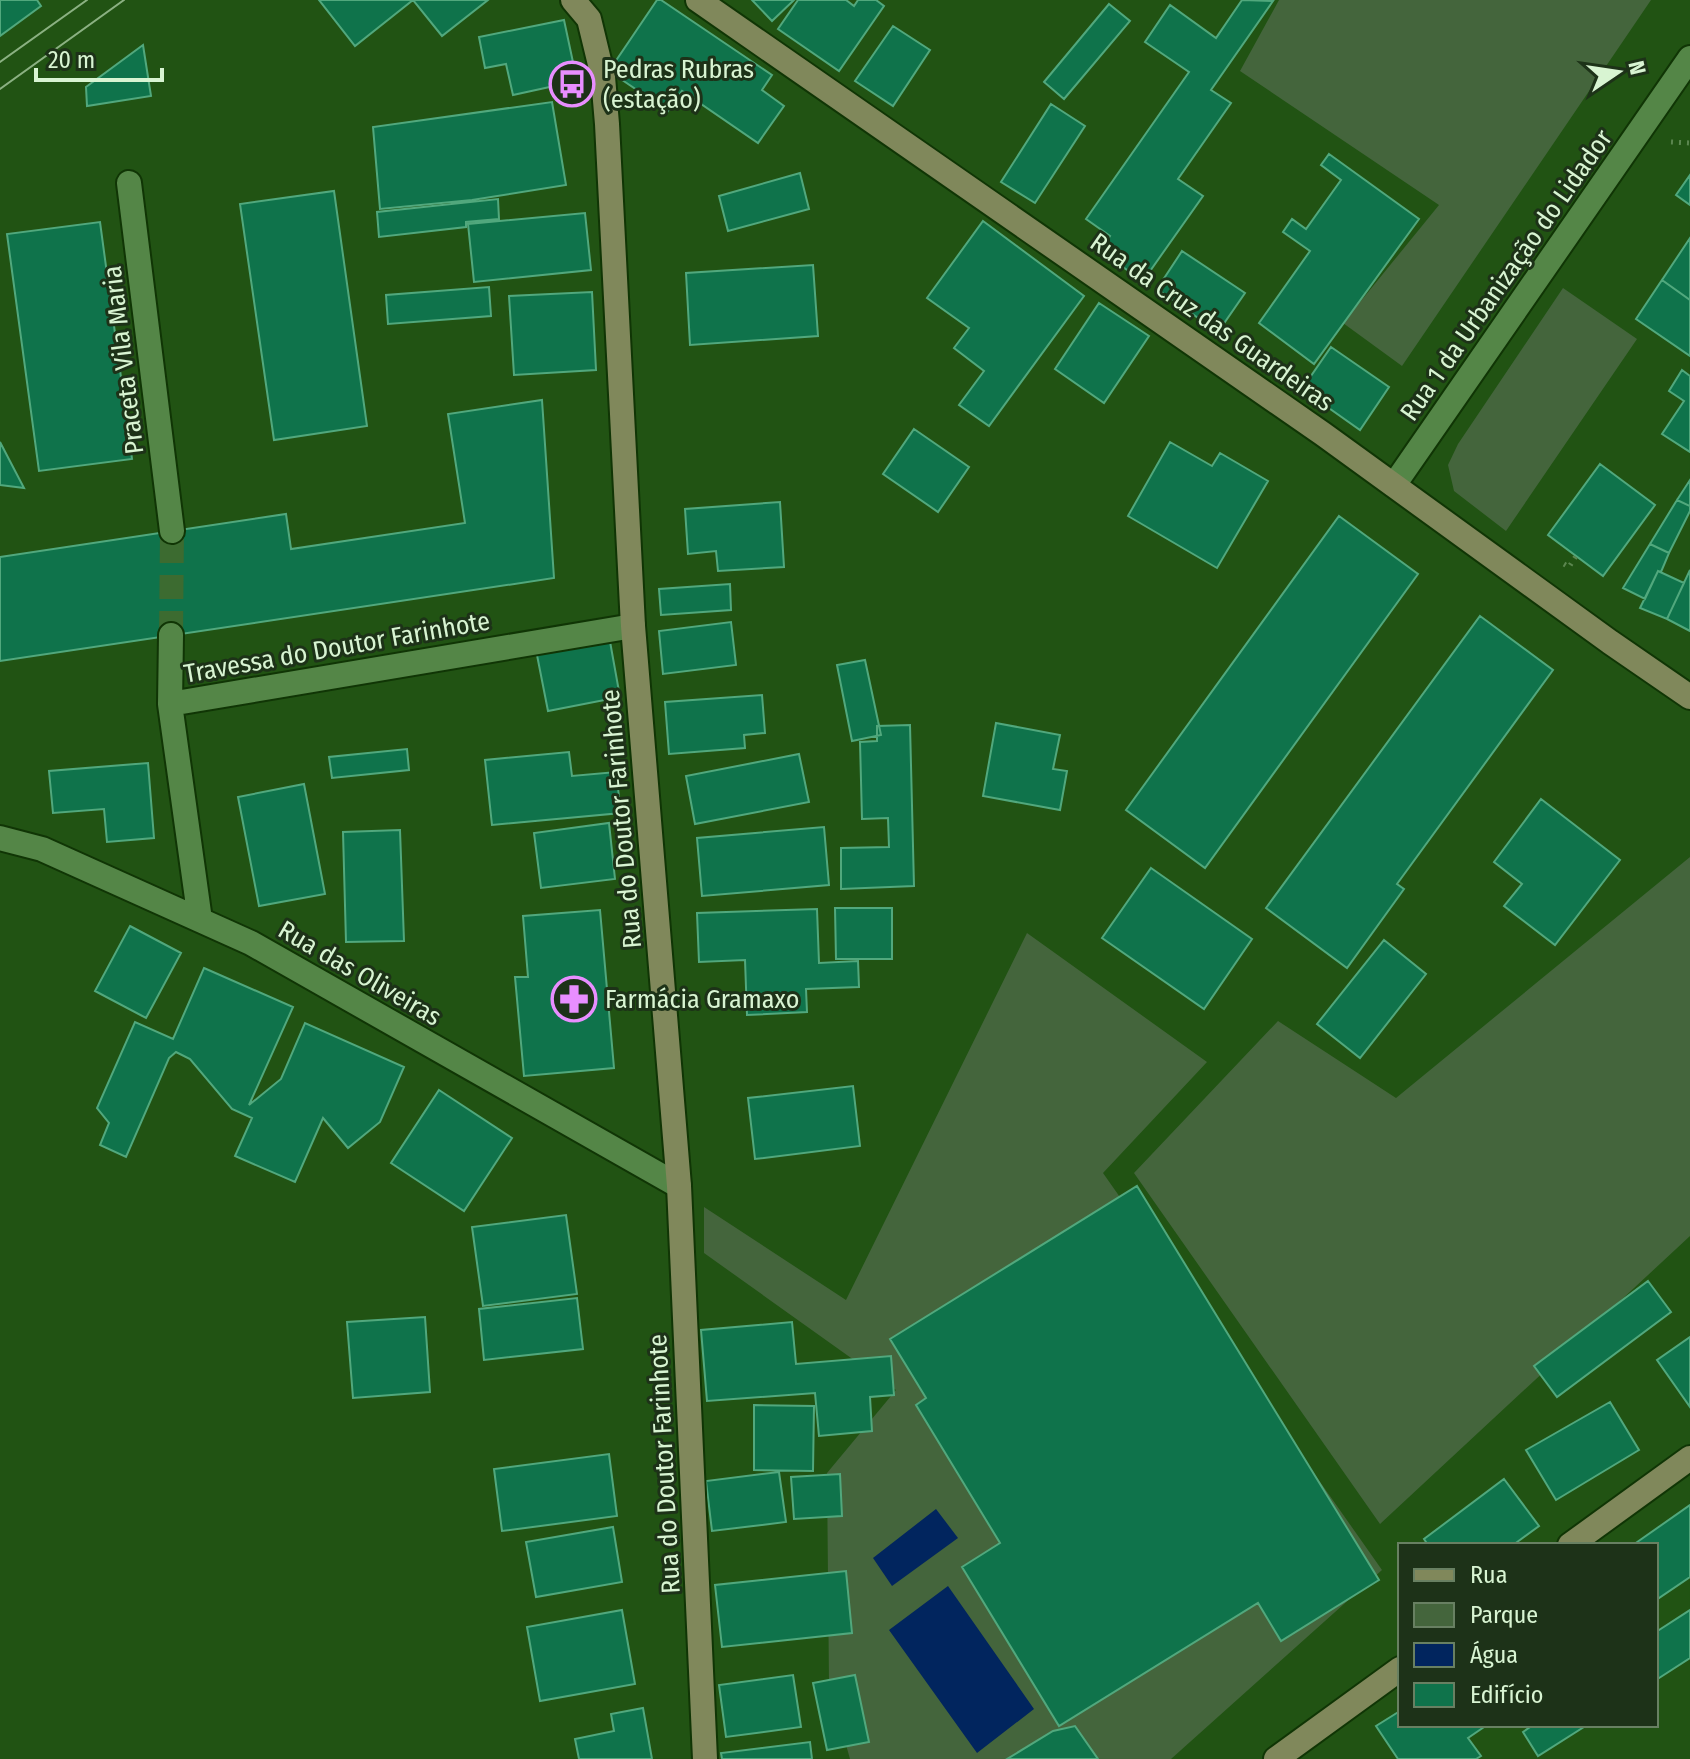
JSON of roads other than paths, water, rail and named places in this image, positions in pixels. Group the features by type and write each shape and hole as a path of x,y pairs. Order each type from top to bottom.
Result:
{"street":[{"name":"Rua do Doutor Farinhote","path":"573,0 593,9 607,124 633,626 679,1186 705,1759"},
{"name":"Rua da Cruz das Guardeiras","path":"698,0 1394,485 1690,697"},
{"name":"Rua 1 da Urbanização do Lidador","path":"1394,485 1690,58"},
{"name":"Praceta Vila Maria","path":"129,183 172,531"},
{"name":"Travessa do Doutor Farinhote","path":"200,920 170,704 633,626"},
{"path":"170,704 171,635"},
{"name":"Rua das Oliveiras","path":"0,838 42,849 251,943 679,1186"},
{"path":"1573,1543 1690,1458"},
{"path":"1276,1759 1398,1670"}],"water":[{"path":"936,1509 958,1538 892,1586 873,1558"},
{"path":"948,1586 1034,1709 977,1753 889,1630"}],"tunnel":[{"path":"171,635 172,531"}],"tram line":[{"path":"0,62 87,0"},
{"path":"0,89 124,0"}],"place":[{"name":"Pedras Rubras (estação)","path":"572,84"},
{"name":"Farmácia Gramaxo","path":"574,999"}]}
